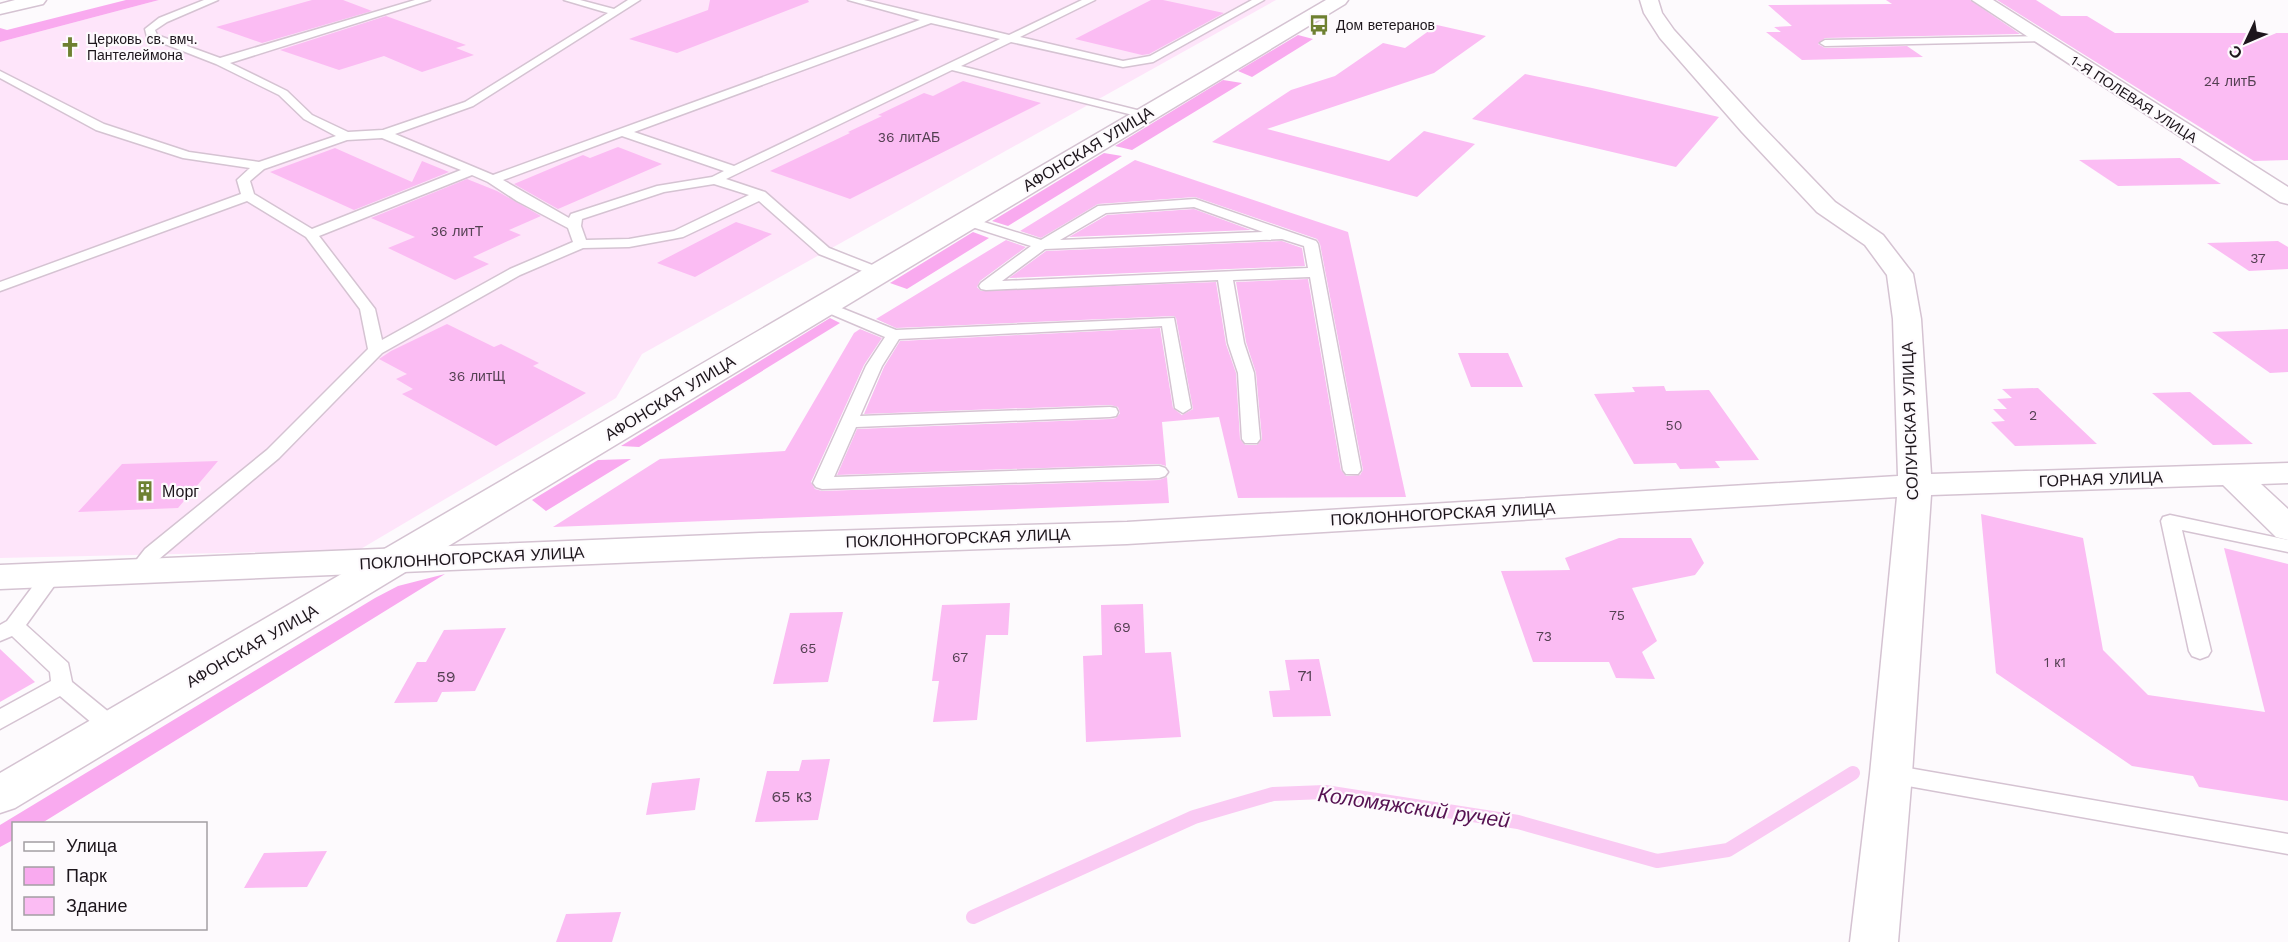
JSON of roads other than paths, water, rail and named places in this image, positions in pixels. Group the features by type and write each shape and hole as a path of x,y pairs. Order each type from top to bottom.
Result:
{"street":[{"path":"0,9 37,0"},
{"name":"АФОНСКАЯ УЛИЦА","path":"0,795 1339,0"},
{"name":"СОЛУНСКАЯ УЛИЦА","path":"1649,0 1653,13 1667,34 1750,127 1826,207 1874,240 1900,273 1907,320 1915,485 1892,774 1874,942"},
{"name":"1-Я ПОЛЕВАЯ УЛИЦА","path":"1981,0 2288,197"},
{"name":"ГОРНАЯ УЛИЦА","path":"1915,485 2288,473"},
{"path":"2232,475 2288,529"},
{"name":"ПОКЛОННОГОРСКАЯ УЛИЦА","path":"0,577 760,545 1127,533 1915,485"}],"lane":[{"path":"213,0 163,20 150,29 152,37 220,62 284,93 308,117 345,136"},
{"path":"220,62 425,0"},
{"path":"569,0 616,12"},
{"path":"376,350 367,309 311,234 248,196 243,180 260,166 345,136 384,134 469,104 635,0"},
{"path":"853,0 916,12 930,20 1123,64 1153,59 1260,0"},
{"path":"581,244 574,225 576,217 662,189 715,180 1090,0"},
{"path":"493,179 930,20"},
{"path":"1825,43 2041,39"},
{"path":"951,67 1145,115"},
{"path":"0,74 100,127 187,155 260,166"},
{"path":"622,132 734,170"},
{"path":"384,134 493,179 522,198 574,225"},
{"path":"311,234 474,170"},
{"path":"715,180 760,195 824,251 880,273"},
{"path":"137,572 152,554 273,454 376,350 515,272 581,244 629,243 678,234 760,195"},
{"path":"0,286 248,196"},
{"path":"1316,272 986,286 1042,245 1103,208 1195,202 1311,244 1352,470"},
{"path":"968,220 1042,245 1290,235"},
{"path":"1225,276 1236,344 1246,373 1251,439"},
{"path":"824,306 894,335 1168,321 1183,408"},
{"path":"894,335 874,366 822,483 1159,472"},
{"path":"849,423 1110,412"},
{"path":"2200,651 2170,520 2288,546"},
{"path":"52,575 7,630 60,669 62,685 112,728"},
{"path":"0,720 62,685"},
{"path":"1892,774 2288,844"}],"waterway":[{"name":"Коломяжский ручей","path":"973,917 1194,817 1273,794 1325,792 1518,822 1657,861 1728,850 1853,773"}],"place":[{"name":"Дом ветеранов","path":"1319,25"},
{"name":"Церковь св. вмч. Пантелеймона","path":"70,47"},
{"name":"Морг","path":"145,491"}]}
